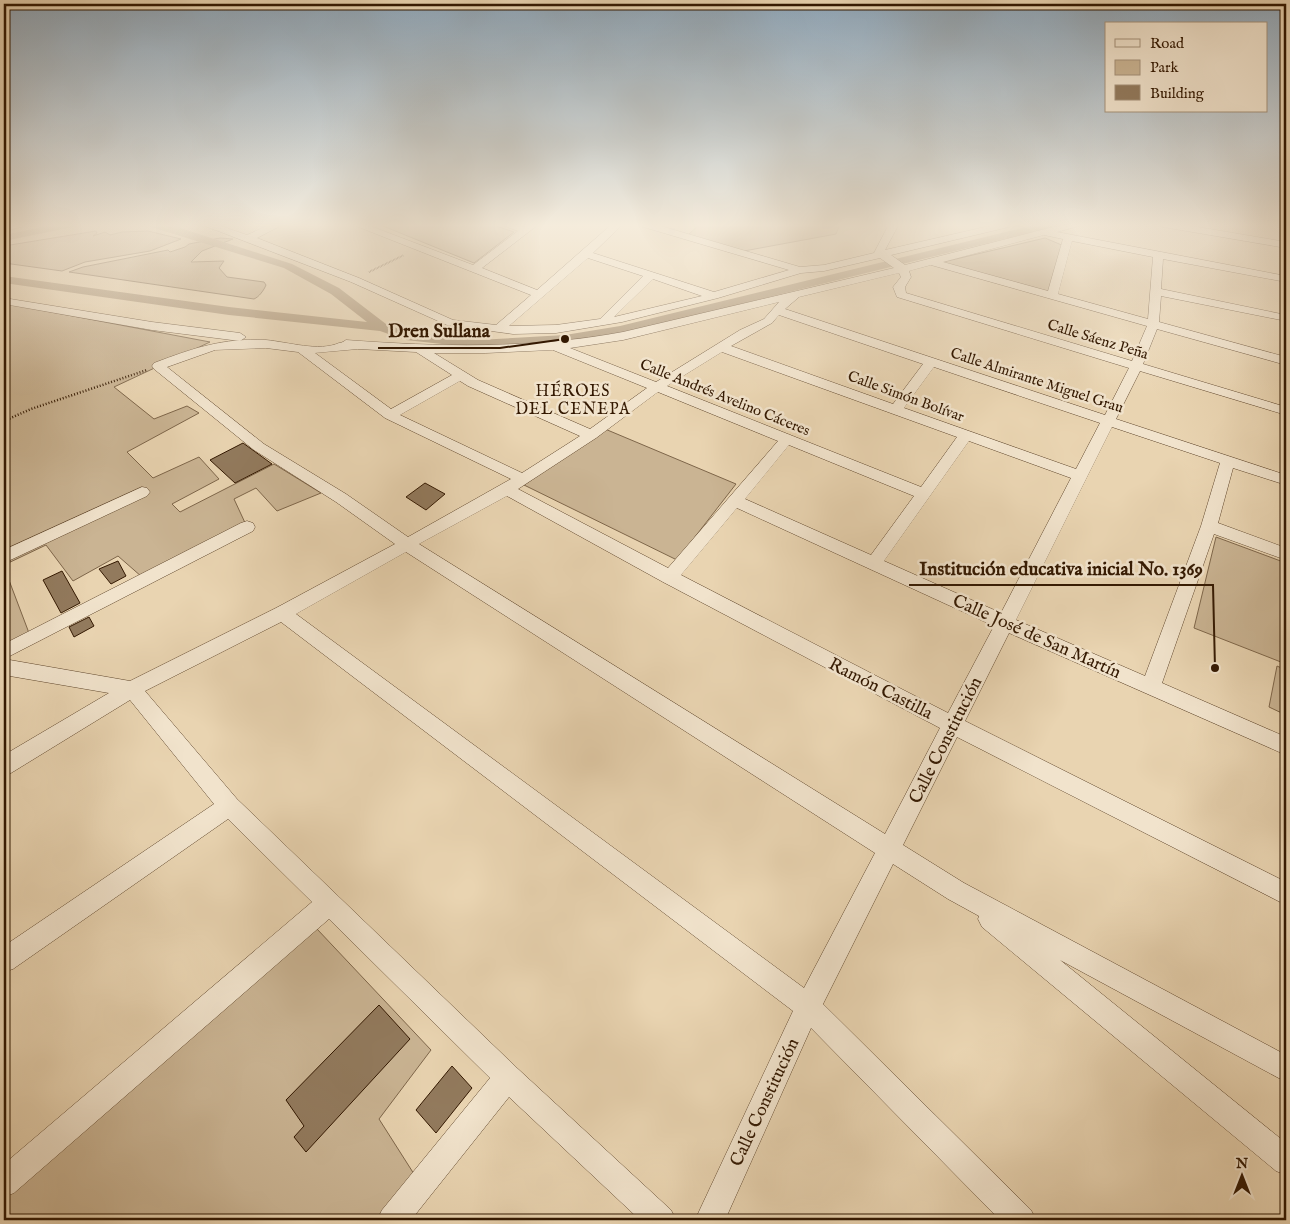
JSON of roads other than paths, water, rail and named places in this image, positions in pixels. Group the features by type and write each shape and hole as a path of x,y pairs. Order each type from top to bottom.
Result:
{"street":[{"path":"358,281 451,323 499,328 517,332 604,322 714,296 763,281"},
{"path":"506,281 539,294"},
{"path":"499,328 554,281"},
{"path":"604,322 645,281"},
{"path":"669,281 714,296"},
{"path":"4,301 152,326 230,336 467,350 552,346 624,336 850,281"},
{"name":"Calle Sáenz Peña","path":"903,281 899,287 899,291 901,295 909,299 1286,411"},
{"path":"999,281 1286,362"},
{"path":"1052,296 1056,281"},
{"name":"Calle Constitución","path":"710,1220 808,1007 1136,367 1153,325 1156,281"},
{"path":"1155,291 1286,318"},
{"path":"4,766 132,689 282,613 515,484 591,435 657,387 721,347 768,321 787,300 799,294"},
{"name":"Calle Almirante Miguel Grau","path":"778,311 1286,480"},
{"name":"Calle Andrés Avelino Cáceres","path":"517,332 925,494"},
{"path":"358,345 302,349 266,344 214,346 158,366 259,447 341,498 408,544 956,891 1286,1070"},
{"name":"Calle Simón Bolívar","path":"721,347 1080,476"},
{"path":"421,348 421,350 474,383 591,435"},
{"name":"Ramón Castilla","path":"302,349 390,415 515,484 669,578 1286,894"},
{"path":"896,410 931,362"},
{"path":"390,415 461,375"},
{"path":"874,563 966,435"},
{"path":"669,578 787,439"},
{"path":"1151,686 1209,526 1228,461"},
{"path":"4,557 142,492"},
{"name":"Calle José de San Martín","path":"734,500 1005,623 1286,746"},
{"path":"1209,526 1286,554"},
{"path":"4,652 247,527"},
{"path":"282,613 808,1007 1021,1220"},
{"path":"4,667 132,689 229,806 508,1077 661,1220"},
{"path":"4,960 229,806"},
{"path":"956,891 1286,1161"},
{"path":"4,1183 328,904"},
{"path":"392,1220 508,1077"}],"waterway":[{"path":"12,281 229,311 382,327 406,336 478,344 565,339 620,330 819,281"},
{"path":"316,281 335,291 381,326"}],"place":[{"name":"Dren Sullana","path":"565,339"},
{"name":"Institución educativa inicial No. 1369","path":"1215,668"}],"district":[{"name":"HÉROES DEL CENEPA","path":"573,399"}]}
